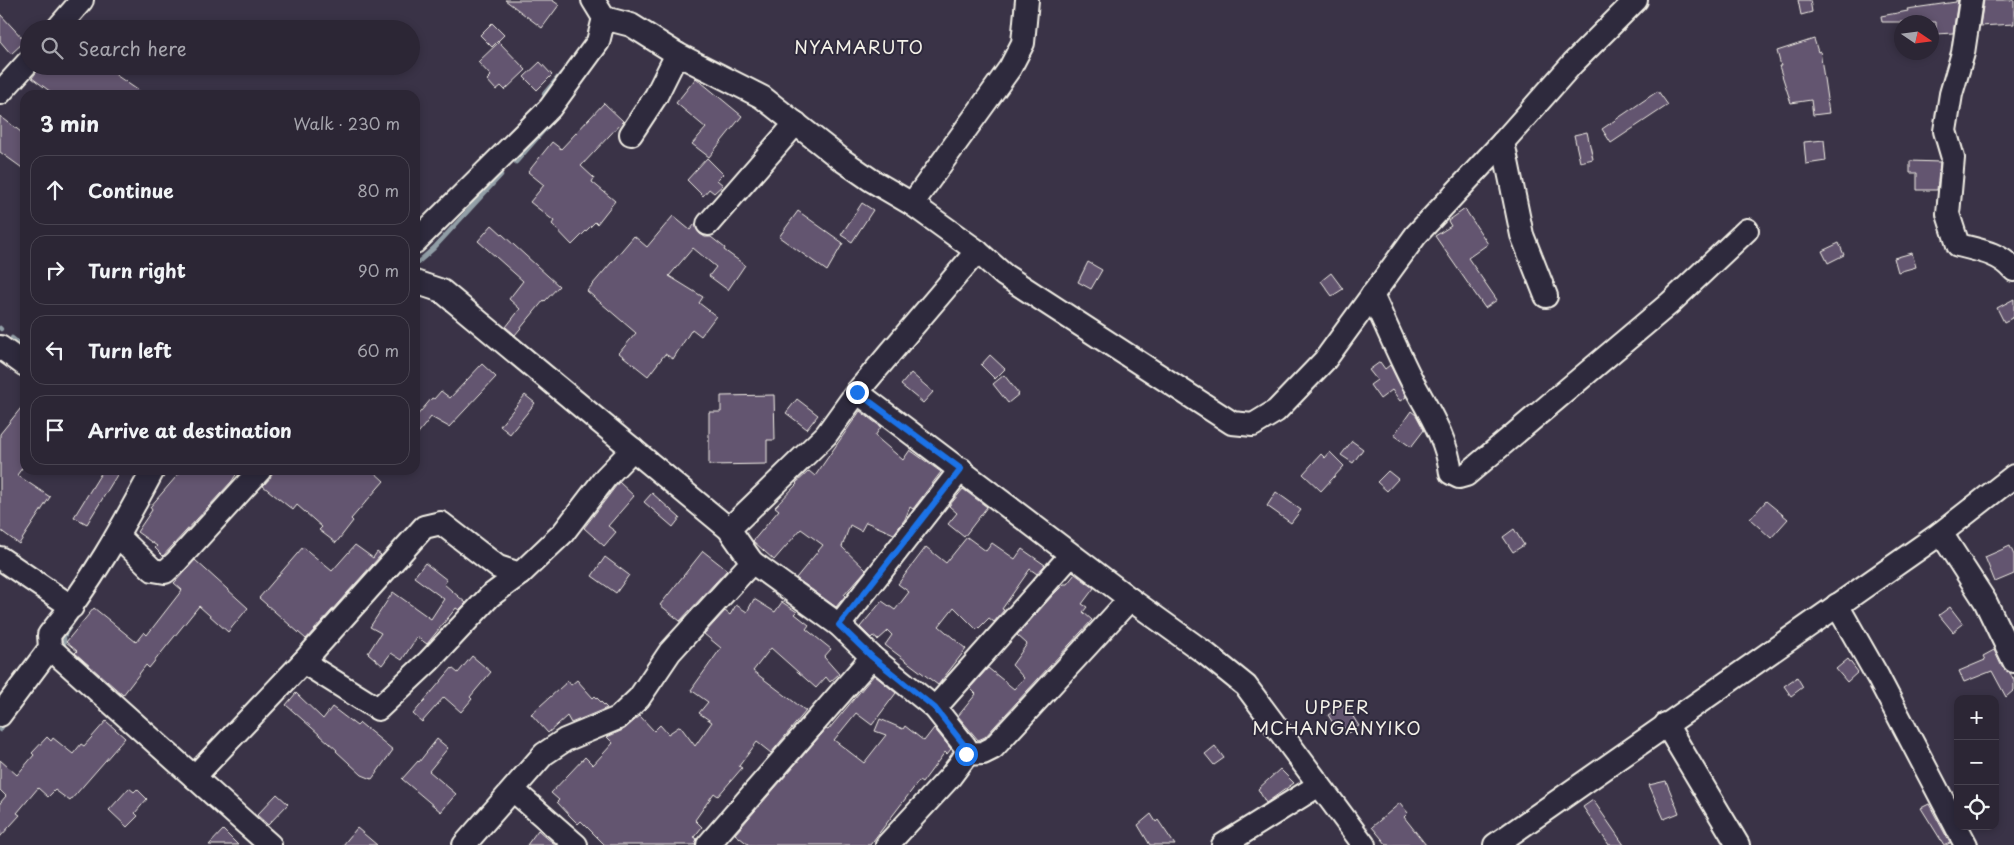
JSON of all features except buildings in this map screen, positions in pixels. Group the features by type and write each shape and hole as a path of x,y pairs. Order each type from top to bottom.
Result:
{"street":[{"path":"65,20 82,0"},
{"path":"912,204 1010,68 1023,43 1027,0"},
{"path":"420,237 550,108 598,42 598,9 631,25 677,54 762,97 871,180 912,204 977,251 1004,275 1232,423 1253,425 1276,411 1325,360 1416,235 1503,142 1573,63 1636,0"},
{"path":"1971,0 1945,131 1953,158 1948,214 1958,245 2003,259 2014,270"},
{"path":"631,134 656,96 677,54"},
{"path":"0,94 20,71"},
{"path":"708,224 796,123"},
{"path":"1503,142 1522,235 1546,296"},
{"path":"1372,295 1411,379 1435,420 1450,459 1451,474 1459,477 1466,475 1670,303 1748,230"},
{"path":"729,529 826,435 857,392 977,251"},
{"path":"420,284 442,291 729,529 752,562 839,625 872,657 935,708 965,746 966,754 950,777 887,845"},
{"path":"0,347 20,361"},
{"path":"857,392 961,469 1071,555 1205,653 1246,686 1364,845"},
{"path":"303,662 378,709 429,661 490,596 520,574 563,533 606,477 633,449"},
{"path":"839,625 961,469"},
{"path":"0,715 50,648 49,635 72,607 118,536 150,475"},
{"path":"118,536 153,570 165,572 255,475"},
{"path":"1495,845 1941,533 2014,476"},
{"path":"194,777 303,662 424,527 441,523 498,567 520,574"},
{"path":"1941,533 1985,601 2014,661"},
{"path":"935,708 1071,555"},
{"path":"0,558 72,607"},
{"path":"464,845 544,754 565,740 618,718 639,698 670,652 752,562"},
{"path":"966,754 982,753 993,748 1130,599"},
{"path":"1837,605 1878,677 1966,845"},
{"path":"50,648 270,845"},
{"path":"708,845 872,657"},
{"path":"1666,724 1738,845"},
{"path":"1223,845 1319,786"},
{"path":"514,790 576,845"}],"waterway":[{"path":"544,94 561,74"},
{"path":"516,162 552,121"},
{"path":"420,261 434,248 501,175"},
{"path":"12,338 20,344"},
{"path":"64,647 64,636 72,623"},
{"path":"0,730 5,722"}],"district":[{"name":"NYAMARUTO","path":"859,48"},
{"name":"UPPER MCHANGANYIKO","path":"1337,718"}],"route":[{"path":"857,392 961,469 839,625 872,657 935,708 965,746 966,754"}]}
